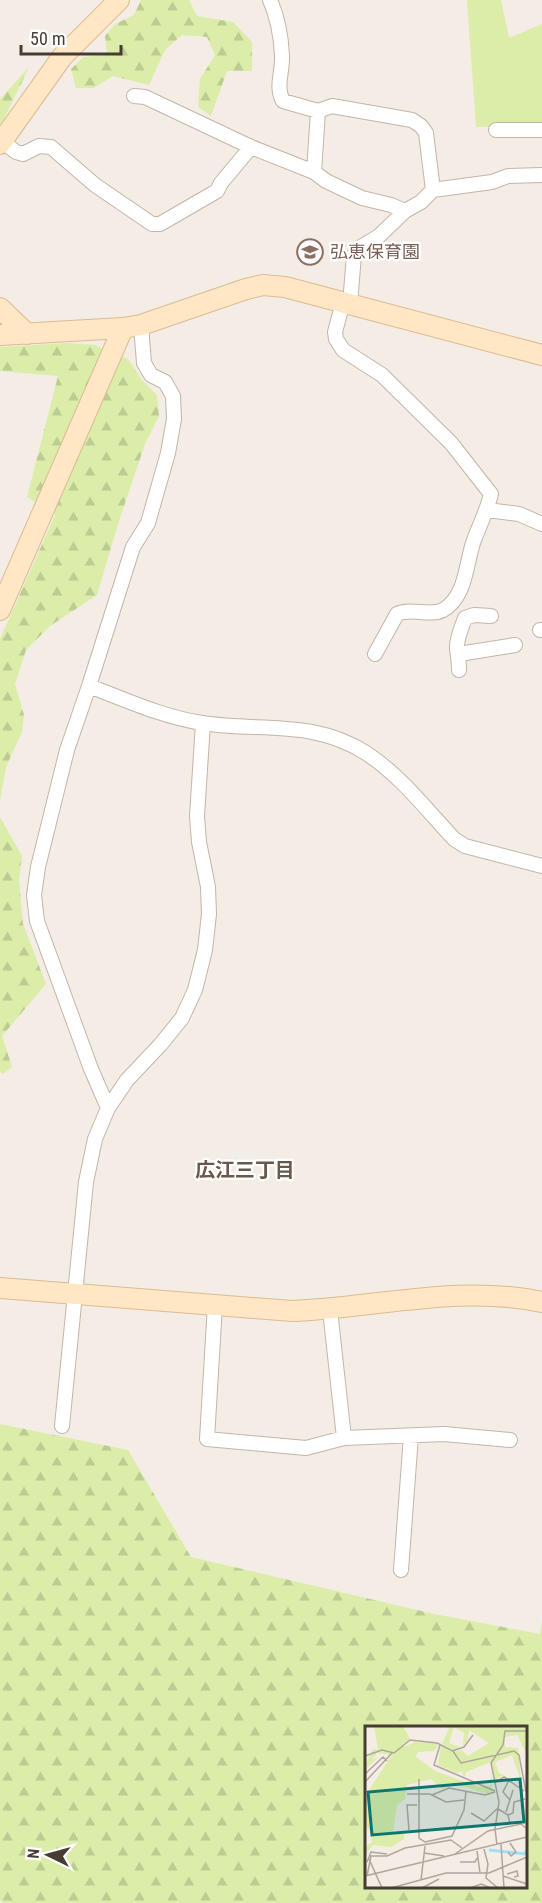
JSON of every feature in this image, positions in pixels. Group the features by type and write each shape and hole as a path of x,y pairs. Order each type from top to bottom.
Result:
{"street":[{"path":"118,0 62,57 1,142 23,154 39,146 51,147 95,185 152,224 160,224 218,191 221,183 251,147"},
{"path":"270,0 278,16 283,57 278,92 283,101 318,111 332,106 412,120 426,133 433,190"},
{"path":"134,96 145,97 251,147 315,172 326,181 362,198 405,211"},
{"path":"315,172 318,111"},
{"path":"496,130 542,130"},
{"path":"375,654 397,614 403,611 436,612 452,602 469,567 473,544 491,494 452,443 381,375 343,350 336,339 335,332 346,303 354,255 359,248 379,236 405,211 421,202 433,190 446,186 492,182 508,176 542,175"},
{"path":"0,335 132,327 263,285 285,287 542,355"},
{"path":"0,308 27,334"},
{"path":"0,610 132,327"},
{"path":"108,1108 90,1069 37,921 34,895 43,841 67,750 133,547 148,523 168,453 174,419 173,396 165,382 151,375 144,363 132,327"},
{"path":"487,510 519,514 542,524"},
{"path":"452,602 465,618"},
{"path":"465,618 474,615 491,616"},
{"path":"459,670 457,649 459,634 465,618"},
{"path":"459,654 515,645"},
{"path":"89,686 170,716 203,723 293,728 323,733 366,753 391,772 454,839 465,846 542,866"},
{"path":"62,1426 86,1182 95,1139 108,1108 127,1080 182,1018 195,990 205,950 209,905 208,887 199,842 197,816 203,723"},
{"path":"0,1288 292,1311 330,1310 458,1294 525,1298 542,1302"},
{"path":"215,1305 207,1439 306,1448 344,1438 444,1434 510,1440"},
{"path":"330,1310 344,1438"},
{"path":"400,1570 411,1436"}],"green space":[{"path":"141,0 189,0 197,16 233,22 252,42 252,71 227,71 211,116 198,107 200,79 215,55 207,37 182,35 165,50 149,85 113,76 94,88 76,88 71,69 83,57 107,55 105,36 115,24 134,15"},
{"path":"467,0 501,0 509,38 542,24 542,126 476,127"},
{"path":"29,67 3,121 0,125 0,99"},
{"path":"68,343 95,345 128,359 142,380 157,395 159,416 145,444 97,595 50,626 26,650 15,684 24,715 22,732 6,767 0,801 0,639 55,515 27,497 58,376 0,371 0,347"},
{"path":"0,817 22,856 19,880 23,924 46,984 2,1036 12,1067 3,1074 0,1072"},
{"path":"0,1424 128,1450 191,1557 434,1614 540,1634 542,1620 542,1903 3,1903 0,1900"}],"place":[{"name":"弘恵保育園","path":"310,252"}],"district":[{"name":"広江三丁目","path":"245,1170"}]}
